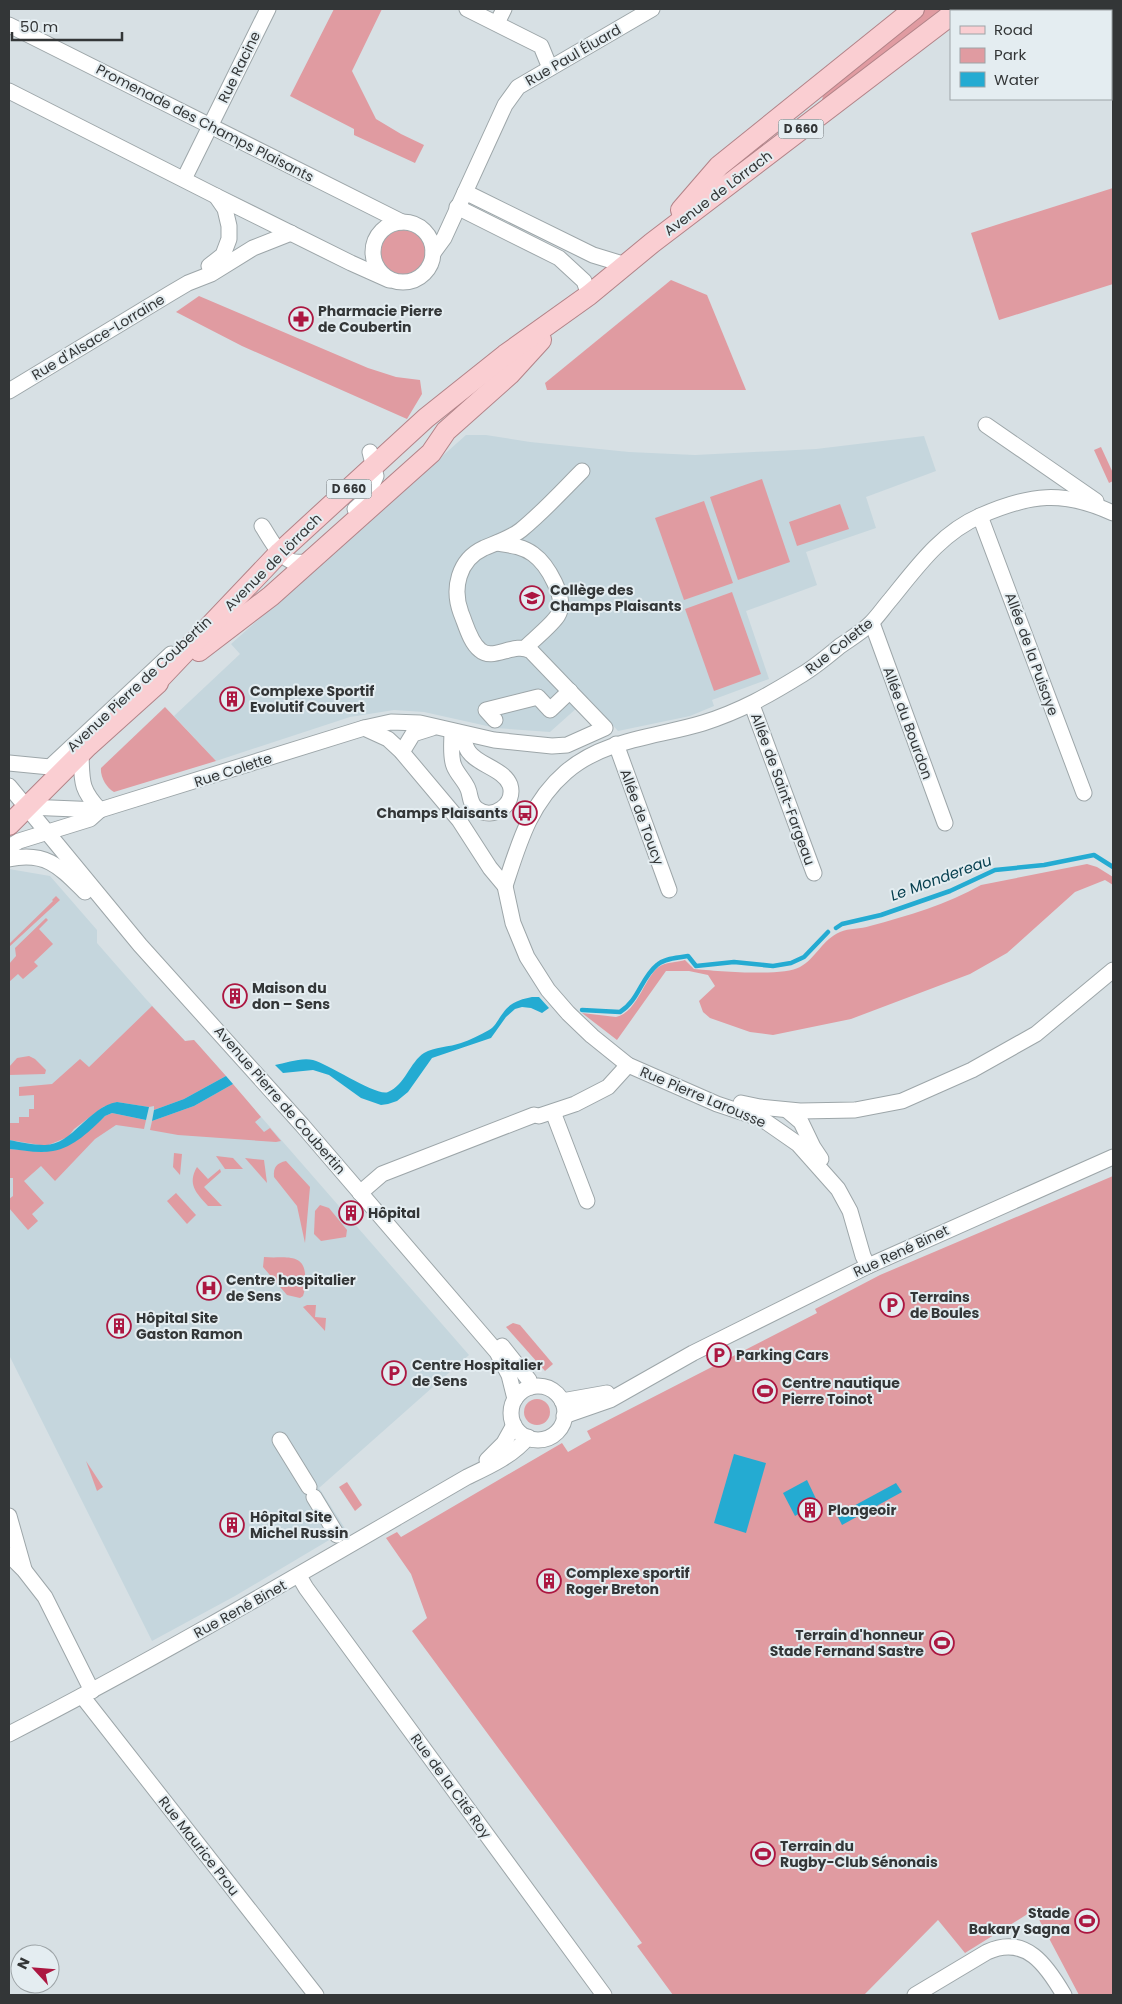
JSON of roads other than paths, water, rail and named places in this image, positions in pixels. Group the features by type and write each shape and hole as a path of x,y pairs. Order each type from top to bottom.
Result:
{"main road":[{"name":"Avenue de Lörrach","path":"652,243 719,166 914,9"},
{"name":"Avenue de Lörrach","path":"9,826 81,753 148,691 280,552 372,459 505,355 570,310 652,243 950,16"},
{"name":"Avenue de Lörrach","path":"148,691 271,596 309,560 431,453 446,431 510,374 570,310"}],"street":[{"name":"Rue Racine","path":"184,179 268,9"},
{"path":"467,9 541,46 550,68"},
{"path":"497,23 504,9"},
{"name":"Rue Paul Éluard","path":"464,192 505,105 518,87 652,9"},
{"name":"Promenade des Champs Plaisants","path":"9,25 402,222 417,225 423,229"},
{"path":"9,91 216,196 389,280 398,282 416,280 424,275 429,268 434,253 444,238 464,192 592,255 626,265"},
{"name":"Rue d'Alsace-Lorraine","path":"9,392 188,283 223,255 229,239 229,226 225,209 216,196"},
{"path":"434,253 429,236 423,229 441,225 457,208"},
{"path":"457,208 559,258 584,281 588,295"},
{"path":"389,280 375,266 372,256 373,246 377,236 383,229 392,224 402,222"},
{"name":"Rue d'Alsace-Lorraine","path":"188,283 211,274 253,248 291,233"},
{"path":"986,425 1113,513"},
{"path":"262,526 280,552 291,562 309,560 331,530 366,499 376,476 372,459"},
{"path":"495,720 486,710 538,697 550,710 570,692 531,651 525,648 518,647 491,654 480,650 469,633 458,603 456,591 458,578 463,567 482,549 520,531 582,472"},
{"name":"Rue Colette","path":"505,886 524,829 540,801 566,772 584,758 616,744 690,727 752,705 806,672 872,623 934,547 952,532 980,516 1014,502 1034,498 1064,497 1091,503 1113,513"},
{"name":"Allée de la Puisaye","path":"980,516 1084,793"},
{"path":"496,543 524,549 535,555 546,567 559,591 561,604 558,615 525,648"},
{"name":"Avenue Pierre de Coubertin","path":"9,763 50,767 280,552"},
{"name":"Allée du Bourdon","path":"872,623 945,823"},
{"name":"Rue Colette","path":"27,807 100,810 364,728 391,722 420,723 494,740 567,745 605,728 570,692"},
{"name":"Allée de Saint-Fargeau","path":"752,705 814,873"},
{"name":"Rue Pierre Larousse","path":"364,728 388,739 402,752 449,808 490,868 505,886 513,923 527,957 548,990 568,1013 592,1036 628,1065 698,1096 762,1119 806,1146 838,1189 850,1211 863,1256 868,1266"},
{"path":"402,752 413,734 436,728"},
{"path":"463,734 469,752 494,771 500,773 509,783 510,797 503,808 497,812 483,812 472,803 468,790 453,765 463,734"},
{"name":"Allée de Toucy","path":"616,744 669,890"},
{"path":"81,753 82,783 90,799 100,810"},
{"name":"Avenue Pierre de Coubertin","path":"9,786 140,945 255,1072 497,1352 509,1375 515,1399"},
{"name":"Rue Colette","path":"9,847 19,841 47,834 90,819 100,810"},
{"name":"Avenue Pierre de Coubertin","path":"9,859 30,858 58,865 140,945"},
{"path":"698,1096 794,1116 824,1118 902,1101 983,1064 1036,1034 1113,970"},
{"path":"360,1193 382,1174 534,1115 539,1116 554,1112 608,1088 628,1065"},
{"path":"762,1119 855,1110"},
{"path":"554,1112 587,1201"},
{"path":"794,1116 791,1130 806,1146 812,1130 824,1118"},
{"name":"Rue René Binet","path":"562,1401 607,1393 693,1353 868,1266 1113,1157"},
{"name":"Avenue Pierre de Coubertin","path":"416,1258 438,1272 510,1356 529,1380 531,1387"},
{"name":"Rue René Binet","path":"564,1416 610,1400 693,1353"},
{"path":"538,1386 552,1390 562,1401 564,1416 559,1429 542,1439 528,1438 518,1430 514,1425 511,1412 515,1399 525,1389 531,1387 538,1386"},
{"name":"Rue René Binet","path":"467,1477 494,1455 504,1443 514,1425"},
{"name":"Rue René Binet","path":"9,1734 87,1694 299,1576 512,1452 528,1438"},
{"path":"280,1440 337,1535"},
{"path":"9,1516 24,1570"},
{"path":"9,1555 24,1570"},
{"name":"Rue Maurice Prou","path":"24,1570 44,1597 87,1694 316,1995"},
{"name":"Rue de la Cité Roy","path":"299,1576 604,1995"},
{"path":"916,1995 994,1948 1008,1947 1022,1950 1039,1960 1050,1970 1064,1995"}],"water":[{"path":"532,997 539,997 549,1008 542,1013 531,1008 522,1007 515,1009 506,1017 491,1038 432,1058 408,1092 397,1101 388,1104 381,1105 361,1098 329,1075 313,1070 283,1073 275,1065 309,1059 374,1090 388,1092 399,1084 424,1053 432,1049 461,1043 482,1034 493,1026 512,1004"},
{"path":"226,1076 233,1084 194,1106 152,1121 154,1110 184,1099"},
{"path":"117,1102 149,1107 146,1120 112,1113 105,1116 81,1138 60,1149 31,1152 9,1149 9,1140 40,1145 54,1144 72,1133 97,1111"},
{"path":"734,1454 766,1463 746,1533 714,1523"},
{"path":"807,1480 818,1503 795,1516 783,1493"},
{"path":"896,1483 902,1492 842,1525 837,1515"}],"waterway":[{"name":"Le Mondereau","path":"836,928 842,924 881,915 950,891 995,870 1044,865 1094,855 1113,867"},
{"name":"Le Mondereau","path":"582,1010 620,1012 632,1001 652,970 667,960 688,956 696,966 734,962 773,966 791,963 804,957 828,932"}],"place":[{"name":"Pharmacie Pierre de Coubertin","path":"301,319"},
{"name":"Collège des Champs Plaisants","path":"532,598"},
{"name":"Complexe Sportif Evolutif Couvert","path":"232,699"},
{"name":"Champs Plaisants","path":"525,813"},
{"name":"Maison du don – Sens","path":"235,996"},
{"name":"Hôpital","path":"351,1213"},
{"name":"Centre hospitalier de Sens","path":"209,1288"},
{"name":"Terrains de Boules","path":"892,1305"},
{"name":"Hôpital Site Gaston Ramon","path":"119,1326"},
{"name":"Parking Cars","path":"719,1355"},
{"name":"Centre Hospitalier de Sens","path":"394,1373"},
{"name":"Centre nautique Pierre Toinot","path":"765,1391"},
{"name":"Plongeoir","path":"810,1510"},
{"name":"Hôpital Site Michel Russin","path":"232,1525"},
{"name":"Complexe sportif Roger Breton","path":"549,1581"},
{"name":"Terrain d'honneur Stade Fernand Sastre","path":"942,1643"},
{"name":"Terrain du Rugby-Club Sénonais","path":"763,1854"},
{"name":"Stade Bakary Sagna","path":"1087,1921"}]}
